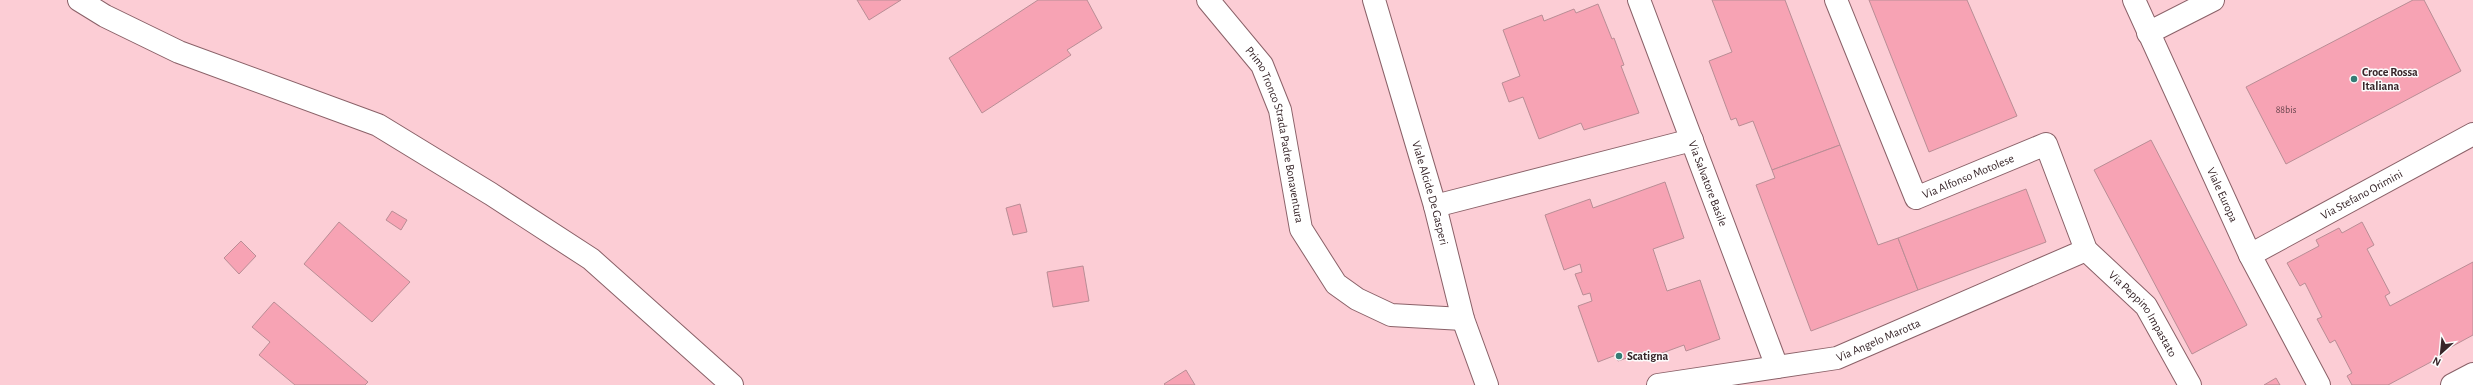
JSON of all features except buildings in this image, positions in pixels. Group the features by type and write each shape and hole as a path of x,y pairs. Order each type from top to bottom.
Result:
{"street":[{"path":"79,0 105,16 179,52 378,125 592,259 732,385"},
{"name":"Primo Tronco Strada Padre Bonaventura","path":"1208,0 1262,65 1280,110 1301,229 1336,284 1357,300 1391,315 1463,319"},
{"name":"Viale Alcide De Gasperi","path":"1374,0 1435,206 1463,319 1487,385"},
{"name":"Via Salvatore Basile","path":"1639,0 1778,367"},
{"name":"Via Alfonso Motolese","path":"1836,0 1916,198 2046,144 2086,250"},
{"name":"Viale Europa","path":"2134,0 2250,255 2319,385"},
{"path":"2148,33 2212,0"},
{"name":"Via Stefano Orimini","path":"2250,255 2473,134"},
{"path":"1435,206 1692,140"},
{"name":"Via Angelo Marotta","path":"1658,385 1837,358 2086,250"},
{"name":"Via Peppino Impastato","path":"2086,250 2146,306 2190,385"},
{"path":"2452,385 2473,374"}],"place":[{"name":"Croce Rossa Italiana","path":"2354,79"},
{"name":"Scatigna","path":"1619,356"}]}
